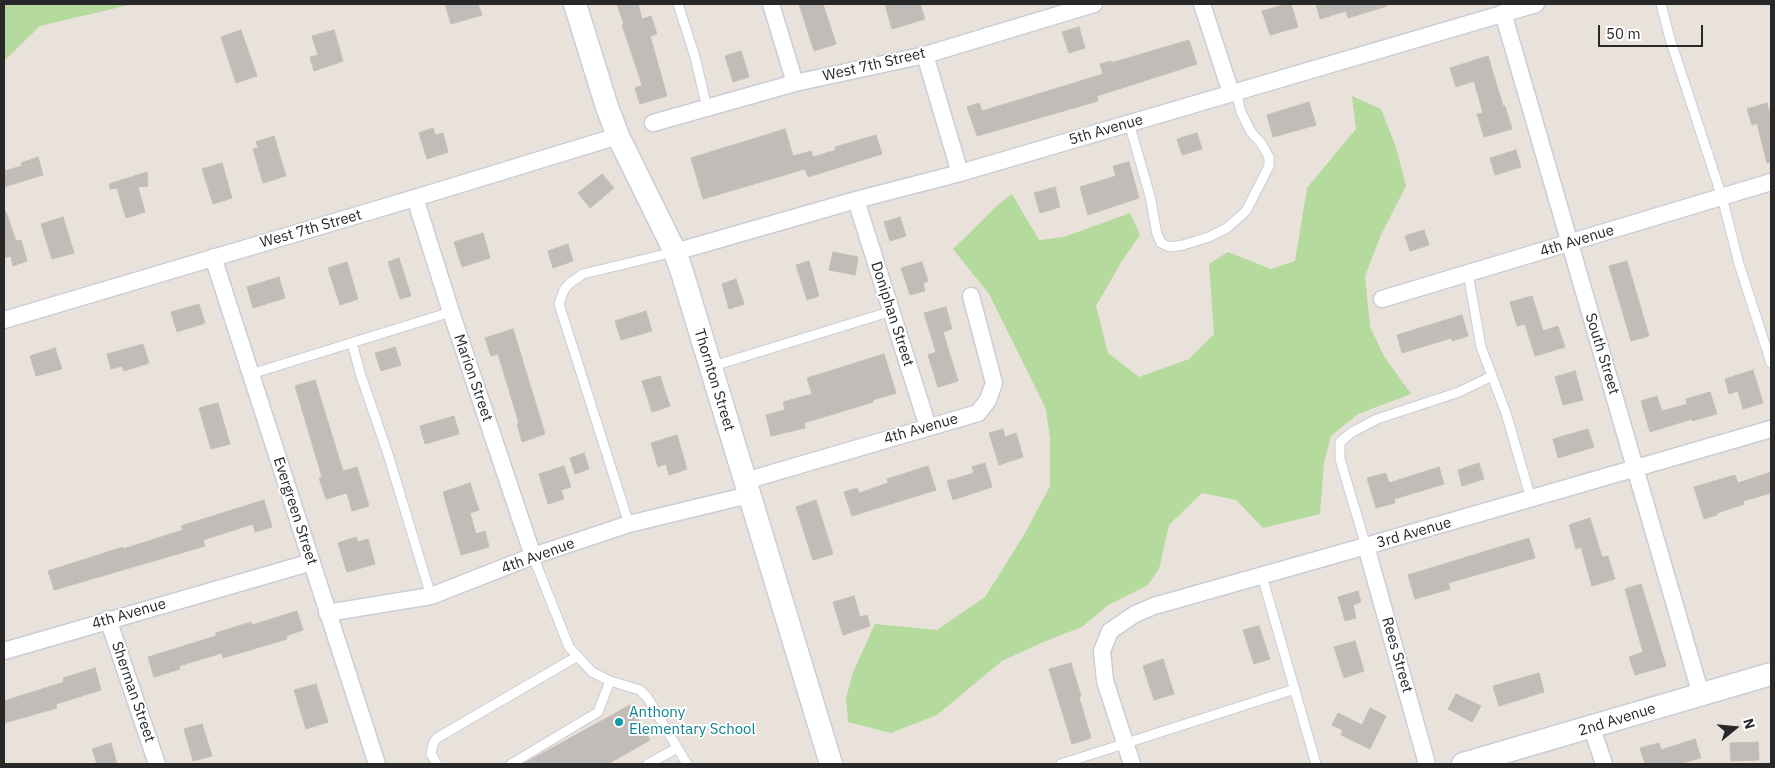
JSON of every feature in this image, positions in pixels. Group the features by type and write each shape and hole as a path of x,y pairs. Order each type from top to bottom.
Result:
{"street":[{"name":"Thornton Street","path":"575,4 618,136 675,252 831,764"},
{"path":"771,4 795,83"},
{"name":"West 7th Street","path":"653,124 795,83 925,55 1094,4"},
{"path":"1202,4 1233,93"},
{"name":"5th Avenue","path":"675,252 856,200 960,173 1536,4"},
{"name":"South Street","path":"1503,13 1569,244 1637,468 1701,695"},
{"path":"925,55 960,173"},
{"name":"West 7th Street","path":"4,320 618,136"},
{"name":"4th Avenue","path":"1382,299 1771,182"},
{"name":"Marion Street","path":"415,198 533,556"},
{"name":"Doniphan Street","path":"856,200 928,427"},
{"name":"Evergreen Street","path":"213,257 377,764"},
{"name":"4th Avenue","path":"328,613 431,596 533,556 747,488 928,427 978,413 988,400 994,383 971,296"},
{"name":"3rd Avenue","path":"1125,744 1105,681 1102,651 1110,631 1136,614 1154,606 1771,429"},
{"name":"Rees Street","path":"1366,546 1427,764"},
{"name":"4th Avenue","path":"4,651 108,619 312,562"},
{"name":"Sherman Street","path":"108,619 157,764"},
{"name":"2nd Avenue","path":"1463,764 1592,728 1771,674"},
{"path":"1592,728 1604,764"},
{"path":"1125,744 1132,764"}],"lane":[{"path":"678,4 696,57 707,108"},
{"path":"1661,4 1670,39 1722,197 1739,264 1771,362"},
{"path":"1129,123 1150,196 1157,234 1161,243 1170,247 1183,245 1209,237 1227,228 1246,211 1269,166 1270,157 1251,132 1233,93"},
{"path":"629,524 559,304 564,290 583,274 675,252"},
{"path":"1468,273 1481,347 1506,413 1531,499"},
{"path":"710,367 892,311"},
{"path":"251,374 451,312"},
{"path":"352,343 431,596"},
{"path":"1366,546 1340,460 1340,442 1352,432 1377,419 1459,392 1492,376"},
{"path":"533,556 569,647 576,657 592,672 610,681 640,690 647,697 686,764"},
{"path":"1262,576 1316,764"},
{"path":"437,764 432,754 433,744 437,738 576,657"},
{"path":"511,764 598,712 610,681"},
{"path":"1061,764 1295,689"},
{"path":"648,764 677,748"}],"green space":[{"path":"4,4 133,4 40,26 4,61"},
{"path":"1352,96 1381,109 1396,147 1406,186 1381,235 1365,276 1370,327 1384,356 1411,394 1358,414 1331,436 1324,463 1320,514 1263,528 1236,500 1202,493 1169,525 1159,569 1148,585 1108,605 1082,627 1002,661 937,715 891,733 848,722 846,698 853,672 875,624 937,630 985,597 1024,535 1050,486 1050,439 1046,409 989,294 953,249 1000,203 1012,194 1039,240 1064,237 1130,213 1140,235 1122,261 1096,306 1108,353 1139,377 1189,359 1214,334 1209,264 1228,252 1271,269 1295,261 1307,188 1356,129"}],"building":[{"path":"445,4 478,4 482,15 451,24"},
{"path":"617,4 638,4 642,19 651,16 657,34 650,36 667,96 640,104 635,88 642,85"},
{"path":"799,4 823,4 836,44 814,51"},
{"path":"885,4 920,4 925,19 892,29"},
{"path":"1291,4 1298,27 1270,35 1262,11"},
{"path":"1316,4 1386,4 1387,6 1348,18 1346,11 1320,19"},
{"path":"1079,27 1085,48 1069,53 1062,32"},
{"path":"241,30 257,76 236,83 221,37"},
{"path":"334,30 343,61 314,71 310,57 318,55 312,36"},
{"path":"1189,40 1197,64 1097,96 1098,101 977,136 967,107 979,103 982,111 1103,74 1100,64 1111,61 1111,63"},
{"path":"741,51 749,77 733,82 725,56"},
{"path":"1488,56 1512,129 1484,137 1477,114 1483,113 1474,81 1456,87 1450,68"},
{"path":"1309,102 1316,125 1273,137 1267,115"},
{"path":"1767,103 1769,111 1771,110 1771,162 1767,163 1757,123 1752,125 1747,109"},
{"path":"433,128 435,135 443,133 448,152 427,159 419,133"},
{"path":"785,129 793,156 811,151 813,157 836,150 835,147 876,135 882,154 808,177 805,169 703,199 691,158"},
{"path":"1197,133 1202,149 1182,155 1177,139"},
{"path":"274,136 286,176 263,183 253,149 258,148 256,142"},
{"path":"1516,150 1521,167 1495,175 1490,158"},
{"path":"38,157 43,175 4,187 4,171 22,166 21,163"},
{"path":"1129,162 1139,198 1088,215 1080,187 1116,176 1113,166"},
{"path":"222,163 232,198 213,204 202,169"},
{"path":"147,172 148,186 138,187 145,212 126,218 117,188 110,189 109,184"},
{"path":"602,174 614,188 590,208 578,193"},
{"path":"1055,187 1060,207 1040,213 1034,193"},
{"path":"4,212 6,212 16,241 21,240 27,261 13,266 11,256 4,258"},
{"path":"63,217 74,253 52,259 41,224"},
{"path":"900,217 906,236 890,241 884,222"},
{"path":"1424,230 1429,245 1410,251 1405,236"},
{"path":"483,233 490,258 462,267 454,242"},
{"path":"568,244 573,261 553,268 548,251"},
{"path":"833,252 858,257 855,275 829,270"},
{"path":"399,258 411,296 400,299 388,262"},
{"path":"809,261 819,296 807,300 796,265"},
{"path":"1627,261 1649,336 1631,341 1609,266"},
{"path":"347,262 358,299 340,305 328,268"},
{"path":"922,262 928,281 923,283 925,291 910,295 901,268"},
{"path":"279,277 285,298 253,308 247,287"},
{"path":"736,279 744,304 729,309 722,284"},
{"path":"1532,296 1543,331 1558,326 1565,347 1535,356 1525,324 1517,326 1510,302"},
{"path":"199,304 205,323 177,332 171,312"},
{"path":"946,307 952,329 943,332 958,381 938,387 928,355 936,352 924,313"},
{"path":"646,311 652,331 621,340 615,321"},
{"path":"1462,315 1468,336 1452,341 1451,338 1402,353 1397,335"},
{"path":"513,329 545,434 522,442 517,424 519,423 498,354 491,356 485,338"},
{"path":"143,344 149,363 124,371 122,366 111,369 107,354"},
{"path":"395,347 401,365 381,371 375,353"},
{"path":"55,348 62,369 36,376 30,356"},
{"path":"884,354 896,393 804,423 805,428 771,436 766,415 785,410 783,402 812,394 807,378"},
{"path":"1753,370 1763,403 1743,409 1738,391 1729,394 1725,379"},
{"path":"1575,371 1583,400 1563,405 1555,377"},
{"path":"660,376 670,406 652,412 642,381"},
{"path":"315,380 343,471 357,467 369,506 352,511 347,493 326,499 319,478 322,477 295,386"},
{"path":"1710,392 1717,414 1692,421 1692,419 1650,432 1641,401 1657,396 1662,411 1687,404 1686,399"},
{"path":"218,403 230,444 211,449 199,408"},
{"path":"454,416 459,434 425,444 420,426"},
{"path":"1003,429 1005,437 1016,433 1023,457 999,465 989,433"},
{"path":"1588,429 1594,447 1558,458 1553,439"},
{"path":"677,435 687,469 669,475 666,464 658,467 651,443"},
{"path":"584,453 589,469 575,474 570,458"},
{"path":"985,463 992,487 953,500 947,481 974,473 972,467"},
{"path":"1479,463 1484,479 1462,486 1458,470"},
{"path":"564,466 571,487 561,490 564,499 548,504 539,474"},
{"path":"928,466 936,490 852,516 844,492 857,488 859,493 888,483 887,479"},
{"path":"1439,467 1444,484 1394,499 1395,503 1376,508 1367,478 1386,473 1389,483"},
{"path":"1771,472 1771,493 1743,501 1744,504 1704,519 1694,487 1735,475 1738,483"},
{"path":"470,483 479,510 470,513 476,534 485,531 489,547 461,555 443,492"},
{"path":"264,500 272,527 255,532 253,524 203,540 205,546 54,590 48,571 183,530 181,526"},
{"path":"816,500 833,554 813,560 796,507"},
{"path":"1590,518 1602,557 1608,556 1615,579 1592,586 1581,547 1576,549 1569,525"},
{"path":"356,537 358,542 368,539 375,564 347,572 338,543"},
{"path":"1529,538 1535,558 1448,583 1450,589 1415,599 1408,575"},
{"path":"1641,584 1666,666 1635,675 1629,657 1643,652 1625,589"},
{"path":"1358,591 1361,602 1353,605 1356,618 1345,621 1338,597"},
{"path":"854,596 860,617 867,615 870,626 843,635 833,602"},
{"path":"297,611 303,630 286,636 287,639 223,658 222,653 179,666 180,669 154,677 148,657 216,636 216,633 251,622 252,625"},
{"path":"1259,626 1270,659 1254,664 1243,630"},
{"path":"1355,641 1364,671 1344,678 1334,647"},
{"path":"1163,659 1174,694 1154,700 1143,666"},
{"path":"1071,663 1091,738 1072,744 1049,669"},
{"path":"95,668 101,690 56,704 57,708 4,723 4,701 64,682 63,678"},
{"path":"1539,673 1544,692 1499,706 1493,686"},
{"path":"316,684 328,722 306,729 294,690"},
{"path":"1456,694 1481,706 1472,722 1448,709"},
{"name":"Anthony Elementary School","path":"630,705 650,740 608,764 523,764"},
{"path":"1370,708 1386,716 1370,749 1341,735 1343,730 1332,725 1338,713 1362,725"},
{"path":"202,724 212,756 193,761 184,729"},
{"path":"1695,739 1701,758 1679,764 1645,764 1640,748 1659,743 1661,750"},
{"path":"1758,742 1759,760 1731,761 1730,743"},
{"path":"111,743 117,764 97,764 92,749"}],"place":[{"name":"Anthony Elementary School","path":"619,722"}]}
